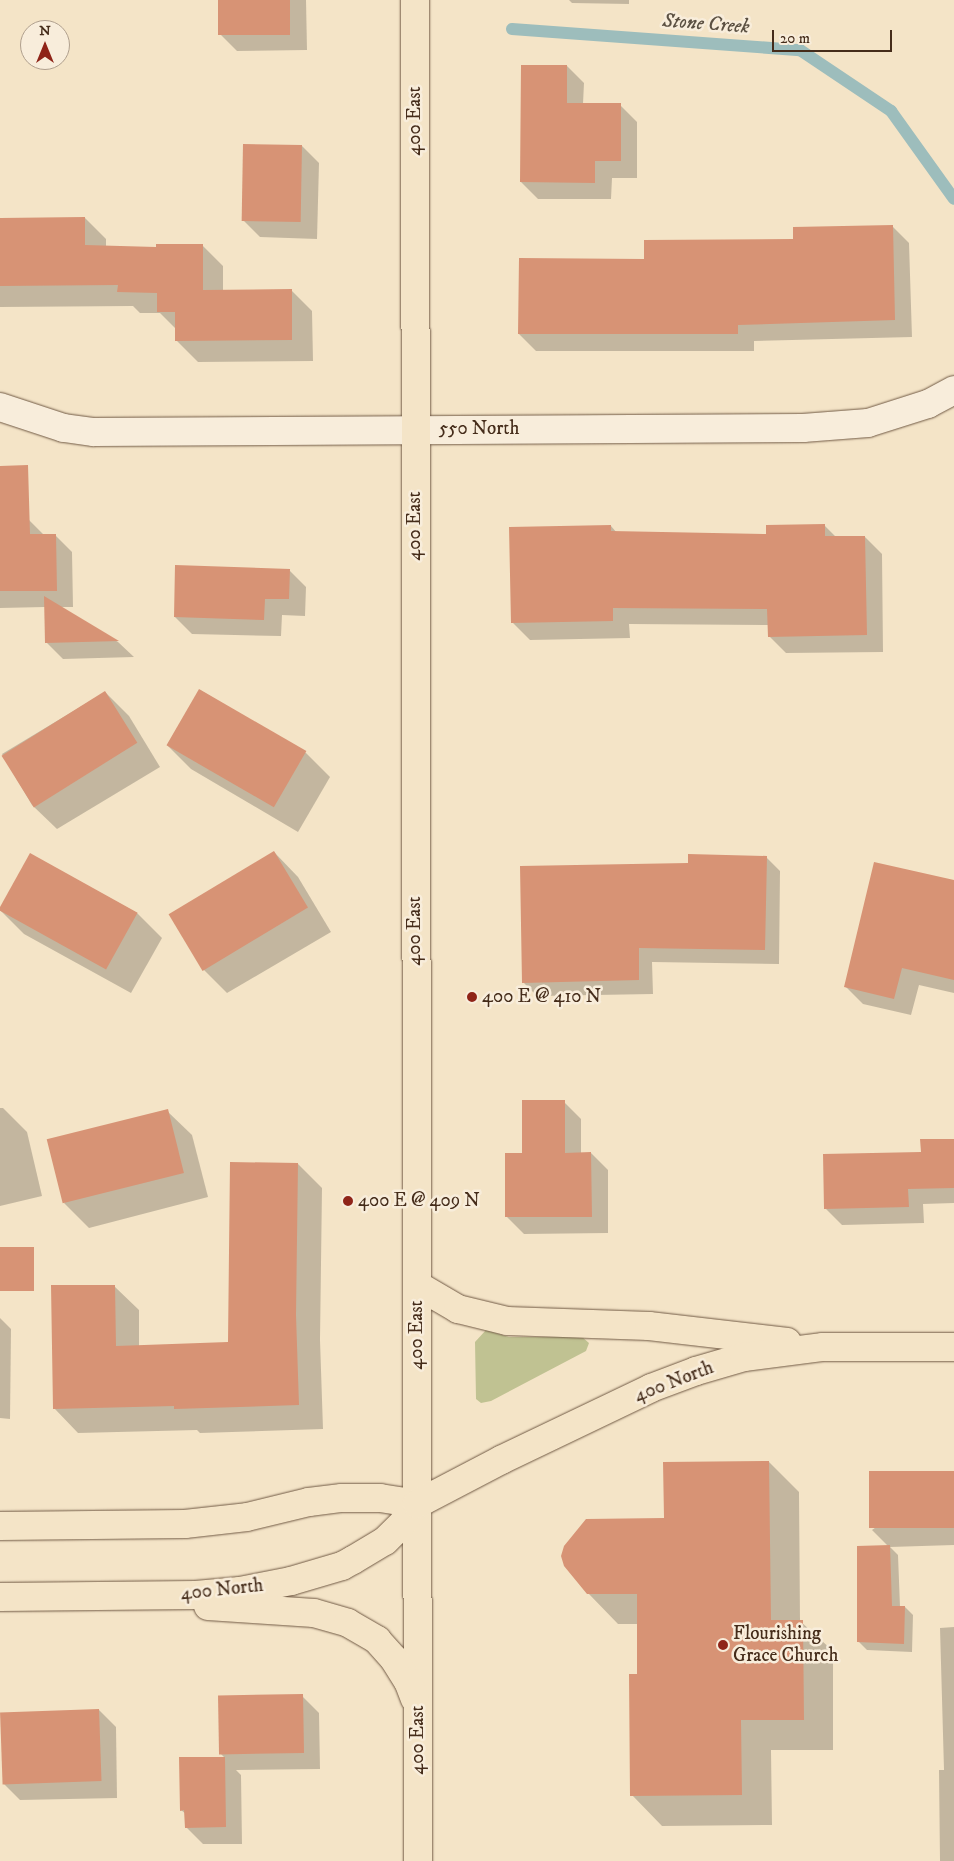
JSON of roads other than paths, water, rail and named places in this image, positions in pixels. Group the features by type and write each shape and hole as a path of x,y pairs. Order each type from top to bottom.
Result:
{"main road":[{"name":"400 East","path":"415,0 418,1861"},
{"path":"417,1285 458,1309 507,1321 649,1326 703,1331 823,1347"},
{"name":"400 North","path":"0,1597 153,1596 240,1591 291,1581 342,1566 385,1541 403,1523 417,1504 501,1460 651,1388 744,1357 823,1347 954,1347"},
{"path":"0,1526 192,1523 247,1517 309,1502 342,1498 380,1498 417,1504"},
{"path":"153,1596 226,1608 314,1613 336,1618 377,1640 394,1659 408,1681 418,1705"}],"street":[{"name":"550 North","path":"0,407 64,428 94,432 836,427 868,423 898,415 928,404 954,390"}],"waterway":[{"name":"Stone Creek","path":"512,29 800,50 891,111 954,199"}],"place":[{"name":"400 E @ 410 N","path":"472,997"},
{"name":"400 E @ 409 N","path":"348,1201"},
{"name":"Flourishing Grace Church","path":"723,1645"}]}
